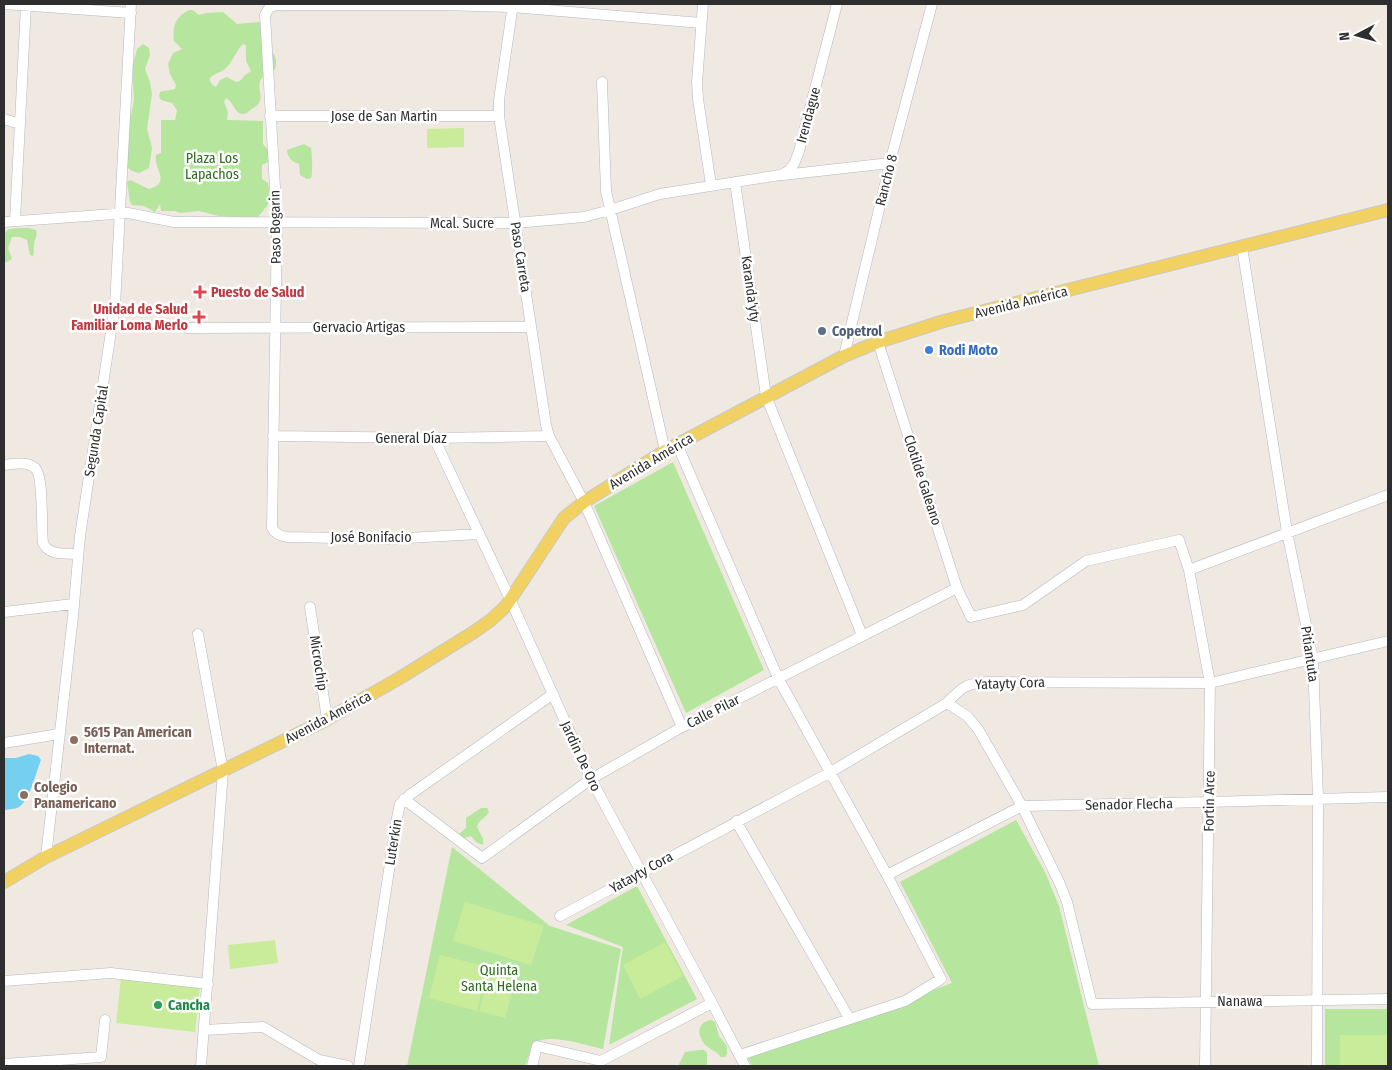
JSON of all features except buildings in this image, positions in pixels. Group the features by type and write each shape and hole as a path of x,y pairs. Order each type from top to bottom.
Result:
{"main road":[{"name":"Avenida América","path":"4,882 46,857 327,719 398,679 474,632 499,613 564,518 584,502 677,444 844,356 878,342 944,322 1388,210"}],"street":[{"path":"4,4 131,8"},
{"path":"703,4 697,82 711,185"},
{"name":"Irendague","path":"780,175 790,170 794,165 799,151 837,4"},
{"name":"Rancho 8","path":"844,356 890,163 932,4"},
{"path":"15,220 26,5"},
{"name":"Paso Bogarin","path":"271,522 277,222 265,15 269,8 276,5 513,5"},
{"path":"513,5 701,23"},
{"name":"Paso Carreta","path":"513,5 498,116 549,436 584,502 682,727"},
{"name":"Segunda Capital","path":"46,857 78,554 115,305 131,8"},
{"path":"602,82 606,191 665,451"},
{"name":"Jose de San Martin","path":"270,116 498,116"},
{"path":"4,119 20,124"},
{"path":"735,182 890,163"},
{"name":"Mcal. Sucre","path":"4,222 128,213 184,222 515,223 584,217 660,194 735,182"},
{"name":"Karanda'yty","path":"735,182 766,396 862,635"},
{"name":"Pitiantuta","path":"1242,247 1287,532 1313,659 1318,798 1317,1066"},
{"name":"Gervacio Artigas","path":"187,328 531,327"},
{"name":"Clotilde Galeano","path":"878,342 957,588 971,617"},
{"name":"General Díaz","path":"273,436 434,438 549,436"},
{"name":"Jardin De Oro","path":"434,438 510,599 591,779 745,1066"},
{"path":"677,444 778,678 887,875 941,978 904,1001 740,1055"},
{"path":"4,465 24,464 35,468 40,484 43,543 46,549 52,552 78,554"},
{"path":"1189,570 1388,495"},
{"name":"José Bonifacio","path":"271,522 274,532 287,537 390,539 479,534"},
{"name":"Fortin Arce","path":"971,617 1023,605 1086,561 1179,540 1189,570 1210,683 1210,802 1205,1066"},
{"name":"Calle Pilar","path":"404,800 482,858 591,779 682,727 957,588"},
{"path":"4,612 74,604"},
{"name":"Microchip","path":"310,607 327,719"},
{"path":"198,634 223,771 201,1066"},
{"name":"Yatayty Cora","path":"560,916 829,773 947,702 962,687 978,682 1210,683 1388,641"},
{"name":"Luterkin","path":"359,1066 400,804 553,694"},
{"path":"947,702 967,716 978,729 1022,806"},
{"path":"4,743 59,734"},
{"name":"Senador Flecha","path":"887,875 1022,806 1388,796"},
{"name":"Nanawa","path":"1022,806 1067,902 1092,1004 1388,999"},
{"path":"736,821 850,1018"},
{"path":"4,981 111,973 208,984"},
{"path":"532,1066 538,1046 602,1064 712,1003"},
{"path":"4,1064 101,1057 105,1020"},
{"path":"204,1030 263,1027 327,1064 348,1066"}],"green space":[{"name":"Plaza Los Lapachos","path":"189,10 193,10 199,15 223,12 237,24 259,22 262,24 265,48 275,56 275,69 260,81 260,100 257,106 242,114 226,98 224,102 228,112 227,120 263,121 263,144 269,151 270,159 262,165 262,179 268,183 270,199 257,218 219,216 199,211 180,213 161,211 160,204 155,212 144,206 132,205 130,202 127,182 130,180 149,189 156,186 161,179 156,155 161,153 161,120 175,120 177,110 172,103 161,100 159,96 160,92 175,89 176,85 170,74 168,64 173,53 182,49 174,41 174,26","holes":["243,44 246,45 246,61 251,71 240,81 236,82 227,77 220,80 216,87 213,85 210,78 225,69 240,47"]},
{"path":"143,44 149,48 150,55 145,69 152,94 147,129 152,148 149,168 139,173 127,167 128,129 134,100 132,69 137,49"},
{"path":"464,128 464,147 427,148 427,129"},
{"path":"304,144 311,148 312,154 312,176 307,179 300,175 299,164 290,159 287,150"},
{"path":"9,229 36,230 33,256 30,255 27,240 20,237 12,237 8,248 12,259 4,263 4,233"},
{"path":"673,462 764,670 686,713 594,506"},
{"path":"481,808 487,808 489,812 479,822 477,827 483,839 483,845 476,842 471,836 460,838 459,834 466,828 466,818"},
{"path":"1016,820 1045,872 1059,906 1099,1066 752,1066 748,1058 952,983 900,882"},
{"name":"Quinta Santa Helena","path":"452,847 550,926 621,949 603,1049 558,1039 549,1039 533,1043 525,1066 407,1066"},
{"path":"637,886 697,999 609,1045 623,947 566,925"},
{"path":"465,902 544,926 531,965 453,941"},
{"path":"275,940 278,963 230,969 228,945"},
{"path":"665,942 683,976 640,999 623,965"},
{"path":"440,955 488,967 477,1011 429,998"},
{"path":"491,967 517,975 505,1018 479,1011"},
{"name":"Cancha","path":"121,978 200,987 195,1032 116,1023"},
{"path":"1325,1009 1388,1009 1388,1066 1325,1066"},
{"path":"711,1020 715,1022 719,1036 727,1046 725,1057 721,1057 704,1044 700,1035 699,1031 702,1024"},
{"path":"1340,1035 1388,1035 1388,1066 1340,1066"},
{"path":"704,1050 707,1053 707,1066 678,1066 685,1052"}],"water":[{"path":"29,754 38,756 41,760 29,792 19,807 4,811 4,758 16,758"}],"place":[{"name":"Puesto de Salud","path":"200,292"},
{"name":"Unidad de Salud Familiar Loma Merlo","path":"199,317"},
{"name":"Copetrol","path":"822,331"},
{"name":"Rodi Moto","path":"929,350"},
{"name":"5615 Pan American Internat.","path":"74,740"},
{"name":"Colegio Panamericano","path":"24,795"},
{"name":"Cancha","path":"158,1005"}]}
